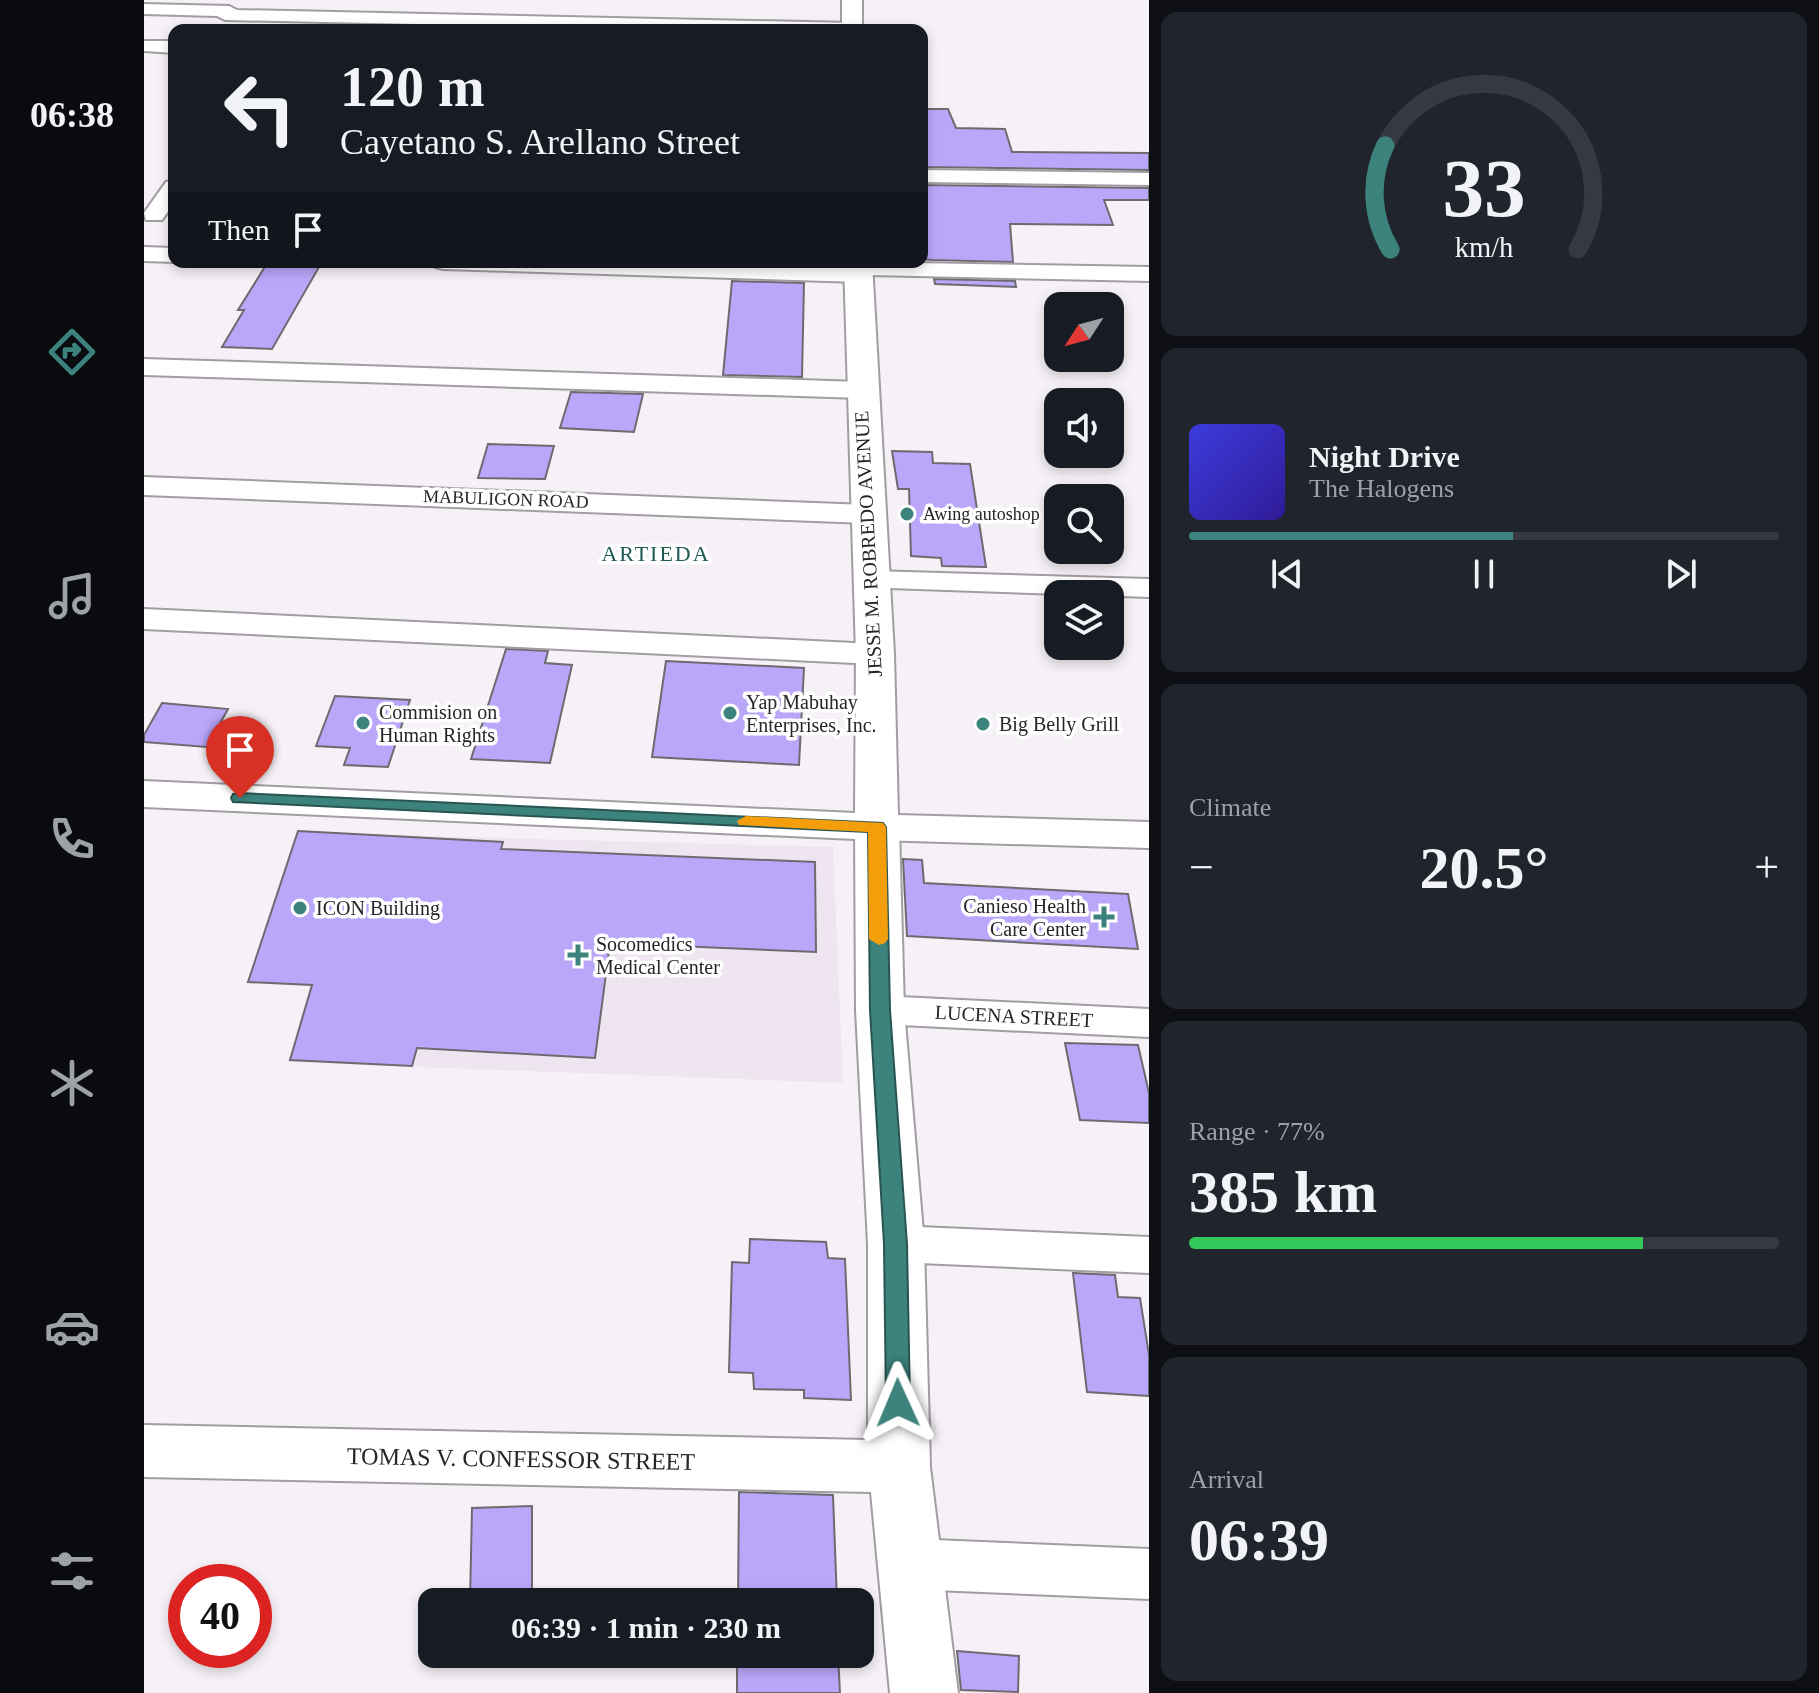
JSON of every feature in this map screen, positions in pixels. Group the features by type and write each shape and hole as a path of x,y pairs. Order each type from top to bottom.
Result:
{"main road":[{"path":"852,0 852,24"},
{"name":"JESSE M. ROBREDO AVENUE","path":"858,268 875,654 880,1010 896,1244 899,1467 924,1693"},
{"path":"144,794 877,827 1149,835"},
{"name":"TOMAS V. CONFESSOR STREET","path":"144,1451 899,1467"}],"street":[{"path":"144,9 697,24"},
{"path":"217,24 231,9"},
{"path":"144,46 168,47"},
{"path":"928,176 1149,179"},
{"path":"157,215 168,197"},
{"path":"144,254 168,255"},
{"path":"858,268 1149,274"},
{"path":"144,367 861,390"},
{"name":"MABULIGON ROAD","path":"144,486 867,514"},
{"path":"872,580 1149,588"},
{"path":"144,619 875,654"},
{"name":"LUCENA STREET","path":"880,1010 1149,1023"},
{"path":"896,1244 1149,1255"},
{"path":"910,1564 1149,1574"}],"shaded area":[{"name":"Socomedics Medical Center","path":"354,834 833,847 843,1083 288,1062"}],"building":[{"path":"928,109 948,109 956,128 1005,129 1012,152 1149,153 1149,170 928,167"},
{"path":"928,185 1149,188 1149,200 1104,200 1113,225 1010,224 1013,262 928,260"},
{"path":"264,268 318,268 272,349 222,347 244,310 238,310"},
{"path":"934,279 1015,281 1016,287 935,284"},
{"path":"732,281 804,283 802,377 723,375"},
{"path":"571,392 643,394 634,432 560,428"},
{"path":"488,444 554,446 545,479 478,478"},
{"path":"892,451 932,452 933,463 970,464 986,567 942,566 941,558 911,556 909,489 898,489"},
{"path":"506,649 548,651 545,663 572,665 550,763 471,759"},
{"name":"Yap Mabuhay Enterprises, Inc.","path":"666,661 804,668 799,765 652,757"},
{"name":"Commision on Human Rights","path":"335,696 410,700 388,767 344,765 350,748 316,746"},
{"path":"162,703 228,709 207,747 144,742 144,735"},
{"name":"Socomedics Medical Center","path":"298,831 503,842 501,849 815,862 816,952 610,943 595,1058 417,1048 412,1066 290,1060 312,985 248,982"},
{"path":"903,859 922,860 924,883 1128,894 1138,949 907,936"},
{"path":"1065,1043 1138,1045 1149,1093 1149,1123 1080,1120"},
{"path":"750,1239 826,1242 828,1258 845,1259 851,1400 804,1398 804,1390 754,1389 753,1373 729,1372 732,1262 749,1263"},
{"path":"1073,1273 1115,1275 1118,1297 1140,1298 1149,1355 1149,1396 1087,1392"},
{"path":"739,1492 833,1495 836,1588 738,1588"},
{"path":"532,1506 532,1588 470,1588 472,1508"},
{"path":"957,1651 1019,1656 1018,1692 961,1690"},
{"path":"737,1668 839,1668 840,1693 737,1693"}],"slow traffic":[{"path":"746,821 877,827 879,939"}],"place":[{"name":"Awing autoshop","path":"907,514"},
{"name":"Yap Mabuhay Enterprises, Inc.","path":"730,713"},
{"name":"Commision on Human Rights","path":"363,723"},
{"name":"Big Belly Grill","path":"983,724"},
{"name":"ICON Building","path":"300,908"},
{"name":"Canieso Health Care Center","path":"1104,917"},
{"name":"Socomedics Medical Center","path":"578,955"}],"district":[{"name":"ARTIEDA","path":"656,553"}],"route":[{"path":"240,798 877,827 880,1010 896,1244 898,1403"}]}
